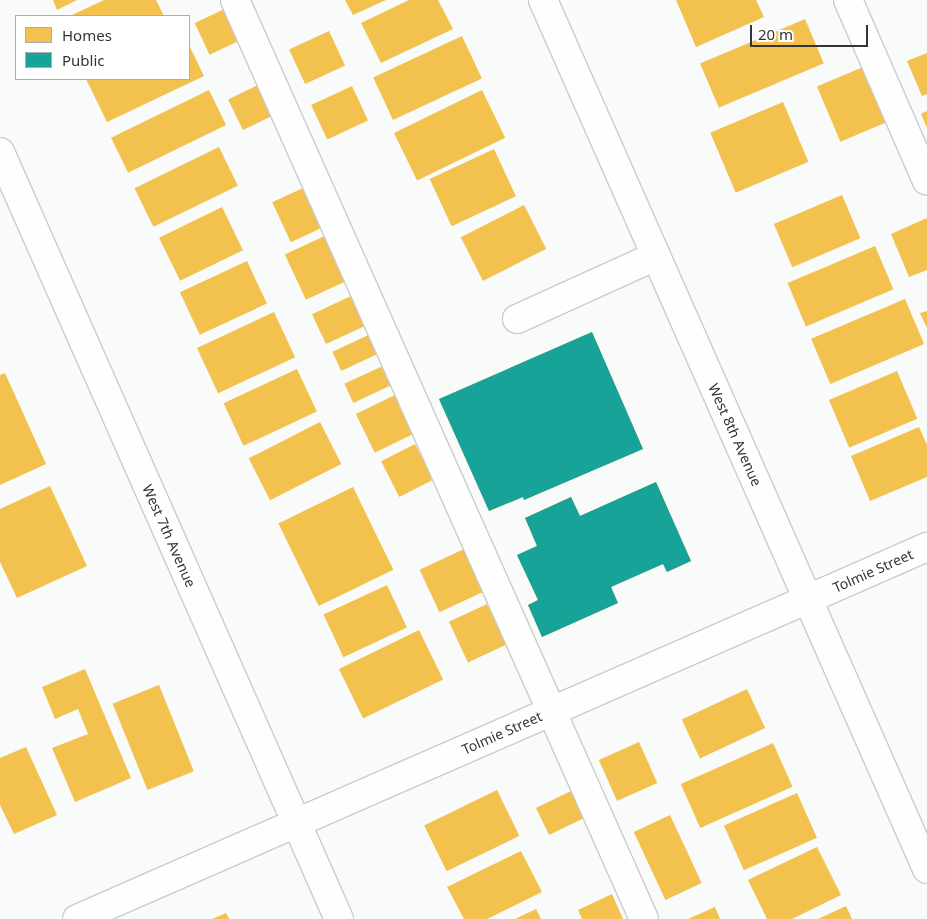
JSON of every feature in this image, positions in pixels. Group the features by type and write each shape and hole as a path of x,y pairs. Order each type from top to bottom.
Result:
{"street":[{"path":"235,0 644,919"},
{"name":"West 8th Avenue","path":"543,0 927,869"},
{"path":"848,0 927,181"},
{"name":"West 7th Avenue","path":"0,152 340,919"},
{"path":"516,319 656,256"},
{"name":"Tolmie Street","path":"77,919 927,547"}],"building: Homes":[{"path":"53,0 77,0 57,10"},
{"path":"104,0 156,0 164,15 72,15"},
{"path":"345,0 386,0 353,15"},
{"path":"409,0 438,0 453,29 381,63 361,23"},
{"path":"676,0 756,0 764,17 696,47"},
{"path":"231,6 246,38 210,55 195,23"},
{"path":"805,19 824,63 719,108 700,64"},
{"path":"329,31 345,65 305,84 289,50"},
{"path":"462,36 482,79 393,120 373,77"},
{"path":"190,47 204,76 107,122 86,80 190,80"},
{"path":"927,53 927,94 922,96 907,61"},
{"path":"863,67 886,122 840,142 817,87"},
{"path":"264,82 279,113 243,130 228,100"},
{"path":"352,86 368,120 327,139 311,105"},
{"path":"209,90 226,125 128,173 111,138"},
{"path":"482,90 505,138 417,181 394,133"},
{"path":"783,102 808,162 736,193 710,133"},
{"path":"927,111 927,128 921,114"},
{"path":"219,147 238,186 153,227 135,188"},
{"path":"494,149 516,196 452,226 430,179"},
{"path":"303,188 322,228 291,242 272,202"},
{"path":"842,195 860,238 792,267 774,224"},
{"path":"524,205 546,249 483,281 461,237"},
{"path":"222,207 243,250 180,281 159,238"},
{"path":"927,218 927,270 909,277 891,234"},
{"path":"331,233 352,278 306,300 285,255"},
{"path":"875,246 893,289 806,326 788,283"},
{"path":"247,261 267,304 200,335 180,292"},
{"path":"351,296 365,326 326,344 312,314"},
{"path":"905,299 924,344 830,384 811,339"},
{"path":"927,311 927,328 920,313"},
{"path":"274,312 295,357 218,393 197,348"},
{"path":"375,332 384,351 341,371 332,352"},
{"path":"592,332 643,449 524,500 523,497 489,511 439,399"},
{"path":"387,364 396,383 353,403 344,384"},
{"path":"297,369 317,412 243,446 224,403"},
{"path":"897,371 917,419 849,448 829,400"},
{"path":"5,373 46,464 0,485 0,375"},
{"path":"399,393 418,432 375,453 356,414"},
{"path":"320,422 341,464 270,500 249,458"},
{"path":"919,427 927,445 927,477 870,501 851,456"},
{"path":"415,444 433,480 399,497 381,461"},
{"path":"656,482 691,561 667,572 663,564 611,587 618,603 542,637 528,605 538,600 517,555 537,546 525,518 571,497 580,516"},
{"path":"50,486 87,566 17,598 0,562 0,509"},
{"path":"353,487 393,570 319,606 278,523"},
{"path":"464,549 484,592 439,612 420,570"},
{"path":"387,585 407,628 343,657 324,615"},
{"path":"487,604 506,645 468,663 449,622"},
{"path":"419,630 443,679 363,718 339,669"},
{"path":"85,669 131,778 75,802 52,748 88,734 78,709 55,719 42,687"},
{"path":"159,685 194,771 147,790 113,704"},
{"path":"747,689 765,728 700,758 682,719"},
{"path":"639,742 657,783 617,801 599,760"},
{"path":"773,743 793,787 700,828 681,784"},
{"path":"26,747 57,815 14,834 0,805 0,758"},
{"path":"497,790 519,836 447,871 424,826"},
{"path":"571,791 584,818 549,835 536,808"},
{"path":"797,793 817,838 744,870 724,826"},
{"path":"670,815 702,883 665,900 634,832"},
{"path":"817,847 841,895 792,919 767,919 748,880"},
{"path":"521,851 542,892 487,919 464,919 447,887"},
{"path":"612,894 623,919 582,919 578,910"},
{"path":"846,906 852,919 818,919"},
{"path":"715,907 720,919 688,919"},
{"path":"536,909 541,919 515,919"},
{"path":"226,913 229,919 212,919"}],"building: Public":[{"path":"592,332 643,449 524,500 523,497 489,511 439,399"},
{"path":"656,482 691,561 667,572 663,564 611,587 618,603 542,637 528,605 538,600 517,555 537,546 525,518 571,497 580,516"}]}
